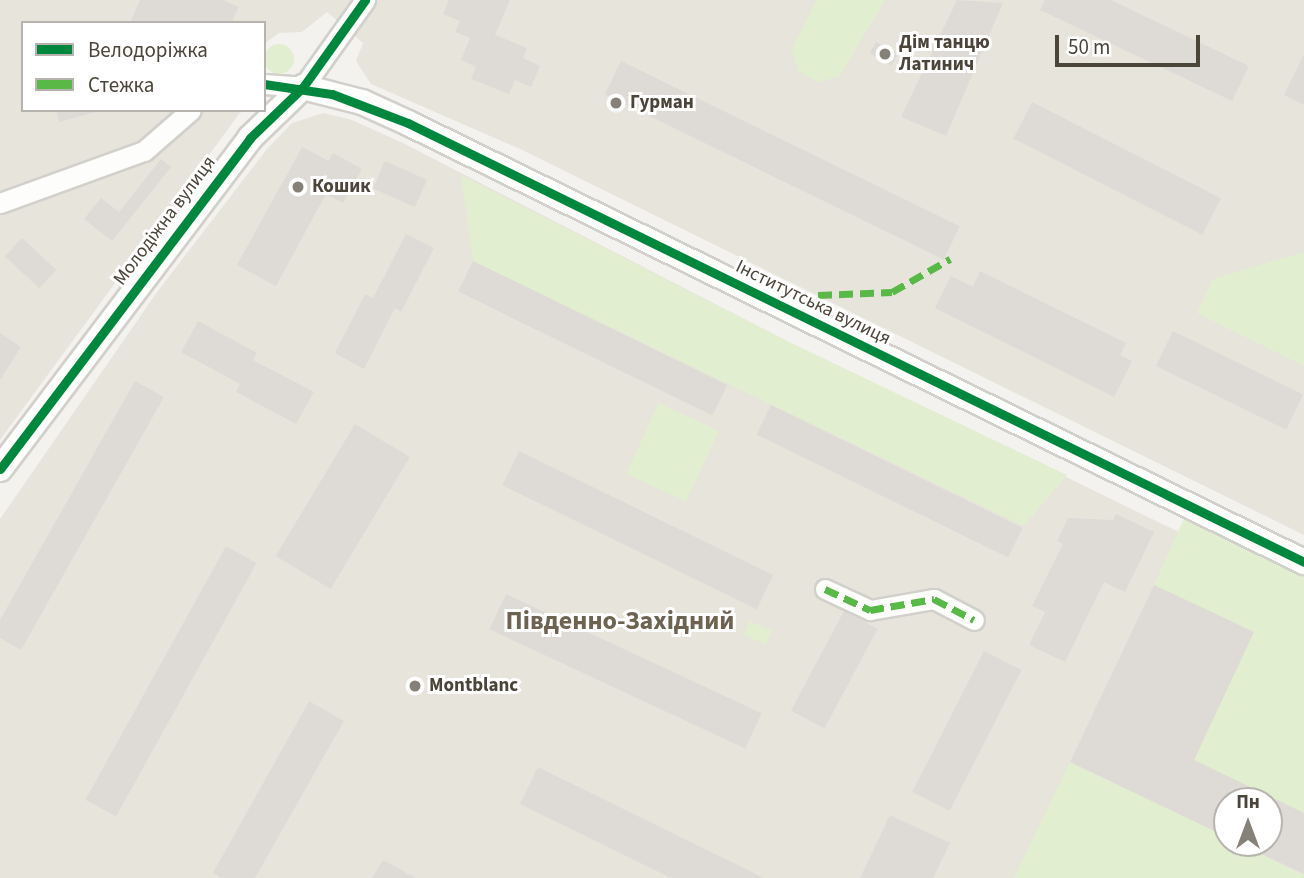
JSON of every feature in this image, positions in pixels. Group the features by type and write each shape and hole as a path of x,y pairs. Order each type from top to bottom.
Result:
{"street":[{"name":"Молодіжна вулиця","path":"0,469 250,138 303,87 365,0"},
{"path":"266,84 303,87"},
{"name":"Інститутська вулиця","path":"303,87 362,102 408,123 1304,562"},
{"path":"0,203 145,152 189,112"},
{"path":"825,589 870,610 934,599 974,620"}],"shaded area":[{"path":"0,0 1304,0 1304,535 520,149 371,84 356,61 363,43 327,12 302,32 279,33 266,43 266,21 21,21 21,112 241,112 0,440"},
{"path":"323,113 352,120 403,143 787,341 1304,593 1304,878 0,878 0,519 157,292 267,149 292,123"}],"green space":[{"path":"817,0 885,0 840,76 818,82 798,71 792,49"},
{"path":"273,46 285,46 292,53 292,65 285,72 273,72 266,65 266,53"},
{"path":"461,175 787,341 1067,475 1024,526 473,261"},
{"path":"1304,252 1304,366 1197,313 1213,279"},
{"path":"659,403 719,431 686,502 626,474"},
{"path":"1184,519 1304,576 1304,813 1283,803 1283,787 1250,787 1194,760 1254,632 1154,585"},
{"path":"750,621 772,631 766,644 744,635"},
{"path":"1070,762 1213,830 1213,857 1267,857 1304,875 1304,878 1014,878"}],"building":[{"path":"140,0 223,0 239,7 232,21 131,21"},
{"path":"449,0 510,0 495,35 527,48 523,58 540,66 531,87 515,80 509,94 471,79 476,67 461,60 470,38 455,32 460,21 443,14"},
{"path":"957,0 1003,3 946,136 901,117"},
{"path":"1045,0 1111,0 1249,66 1232,101 1040,10"},
{"path":"876,42 898,54 892,65 870,53"},
{"path":"1304,54 1304,105 1284,95"},
{"path":"621,61 960,226 944,260 605,94"},
{"path":"1032,102 1221,198 1202,235 1013,139"},
{"path":"56,112 95,112 59,122"},
{"path":"302,147 329,161 333,153 362,169 343,203 326,194 276,286 237,265"},
{"path":"161,159 171,167 112,241 84,219 101,198 119,212"},
{"path":"385,161 427,180 415,207 373,188"},
{"path":"406,234 434,248 401,312 395,308 364,369 335,353 365,294 373,298"},
{"path":"22,238 56,270 39,288 5,256"},
{"path":"473,261 727,385 712,416 458,292"},
{"path":"980,271 1126,343 1120,355 1132,361 1114,397 935,308 951,276 973,287"},
{"path":"198,321 257,353 253,360 314,392 296,424 236,392 240,384 181,352"},
{"path":"1173,331 1303,395 1286,430 1156,366"},
{"path":"0,333 21,347 0,380"},
{"path":"135,381 164,397 21,650 0,638 0,620"},
{"path":"771,405 1023,528 1008,557 757,435"},
{"path":"355,424 410,457 331,589 276,556"},
{"path":"519,451 773,575 757,609 502,485"},
{"path":"1116,514 1154,532 1125,592 1104,582 1065,662 1029,645 1045,612 1032,606 1063,544 1057,541 1068,518 1113,520"},
{"path":"226,546 257,563 116,817 85,800"},
{"path":"1154,585 1254,632 1194,760 1250,787 1213,787 1213,830 1070,762"},
{"path":"506,594 762,713 745,749 490,629"},
{"path":"844,611 878,629 825,729 791,711"},
{"path":"984,651 1021,670 950,811 912,792"},
{"path":"309,701 344,721 255,878 222,878 213,873"},
{"path":"538,767 764,878 671,878 520,804"},
{"path":"1283,803 1304,813 1304,874 1268,857 1283,857"},
{"path":"890,815 950,843 933,878 860,878"},
{"path":"383,860 416,878 372,878"}],"marked path":[{"path":"818,295 892,292 950,259"},
{"path":"825,589 870,610 934,599 974,620"}],"cycle path":[{"path":"0,469 250,138 303,87 365,0"},
{"path":"266,84 332,94 408,123 1304,562"}],"place":[{"name":"Дім танцю Латинич","path":"885,54"},
{"name":"Гурман","path":"616,103"},
{"name":"Кошик","path":"298,187"},
{"name":"Montblanc","path":"415,686"}],"district":[{"name":"Південно-Західний","path":"620,621"}]}
